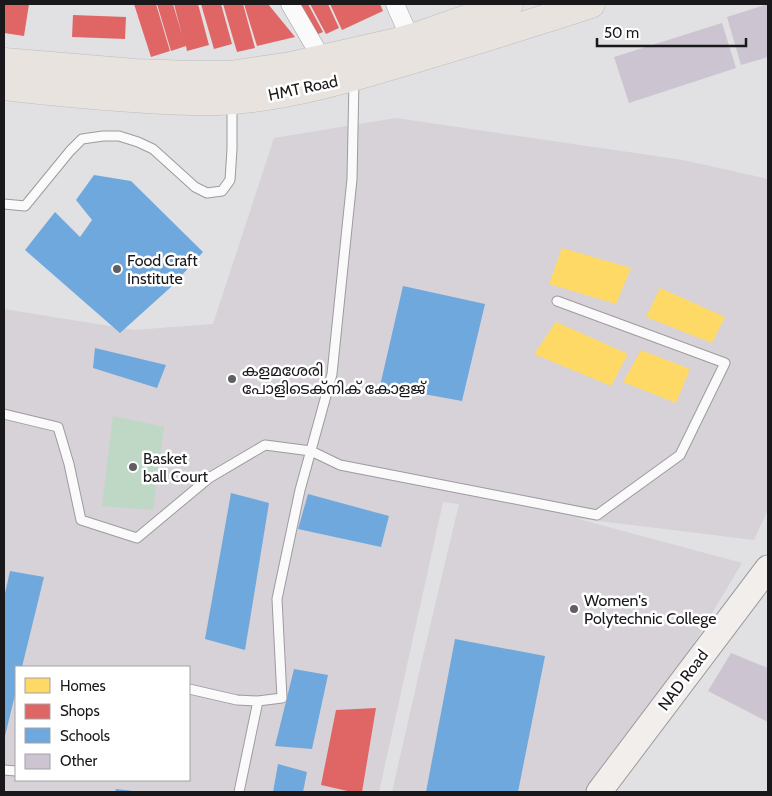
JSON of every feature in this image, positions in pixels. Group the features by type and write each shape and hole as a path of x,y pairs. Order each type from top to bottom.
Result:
{"main road":[{"name":"HMT Road","path":"4,62 135,72 210,75 241,73 291,66 369,49 410,38 509,4"},
{"name":"HMT Road","path":"4,86 169,101 218,101 257,98 293,92 354,76 508,31 591,4"}],"street":[{"path":"290,4 322,59"},
{"path":"395,4 410,38"},
{"name":"NAD Road","path":"599,792 768,568"}],"lane":[{"path":"190,688 237,700 258,701 282,698 277,599 300,490 332,374 352,179 354,76"},
{"path":"4,204 25,206 70,150 82,139 103,136 120,136 138,142 153,149 195,187 207,193 222,191 230,180 232,100"},
{"path":"4,414 58,427 69,464 81,520 137,538 209,478 265,445 311,451 340,465 597,515 680,455 725,362 557,300"},
{"path":"239,792 258,701"}],"shaded area":[{"path":"396,118 683,160 768,179 768,510 754,540 575,518 742,563 680,667 590,792 392,792 459,504 443,502 379,792 4,792 4,309 134,330 213,324 274,138"}],"green space":[{"name":"Basket ball Court","path":"113,416 164,427 153,510 102,506"}],"building: Homes":[{"path":"562,248 631,268 616,304 549,284"},
{"path":"660,288 725,317 712,343 646,317"},
{"path":"556,322 628,354 611,386 534,354"},
{"path":"641,350 690,369 676,403 623,382"}],"building: Shops":[{"path":"4,4 29,4 24,36 4,33"},
{"path":"134,4 156,4 170,51 151,57"},
{"path":"157,4 173,4 182,35 174,4 198,4 209,45 187,51 186,46 171,51"},
{"path":"201,4 221,4 232,44 214,49"},
{"path":"223,4 243,4 255,48 237,52"},
{"path":"244,4 268,4 295,37 257,46"},
{"path":"291,4 308,4 323,32 311,37"},
{"path":"310,4 328,4 339,28 326,34"},
{"path":"330,4 380,4 383,11 342,30"},
{"path":"73,15 126,17 125,39 72,37"},
{"path":"376,708 362,792 352,792 321,785 336,710"}],"building: Schools":[{"name":"Food Craft Institute","path":"94,175 131,181 203,252 171,287 120,333 25,250 55,212 80,237 92,220 76,200"},
{"path":"403,286 485,304 462,401 380,386"},
{"path":"95,348 166,365 157,388 93,368"},
{"path":"231,493 269,503 245,650 205,639"},
{"path":"308,494 389,516 381,547 298,529"},
{"path":"10,571 44,577 22,666 15,666 15,695 4,740 4,598"},
{"path":"455,639 545,656 518,792 426,792"},
{"path":"294,669 328,675 312,749 275,746"},
{"path":"278,764 307,772 303,792 273,792"},
{"path":"116,789 133,791 115,792"}],"building: Other":[{"path":"768,4 768,57 741,65 727,17"},
{"path":"722,23 736,68 629,103 614,57"},
{"path":"731,653 768,668 768,722 708,691"}],"place":[{"name":"Food Craft Institute","path":"117,269"},
{"name":"കളമശേരി പോളിടെക്നിക് കോളജ്","path":"232,379"},
{"name":"Basket ball Court","path":"133,467"},
{"name":"Women's Polytechnic College","path":"574,609"}]}
